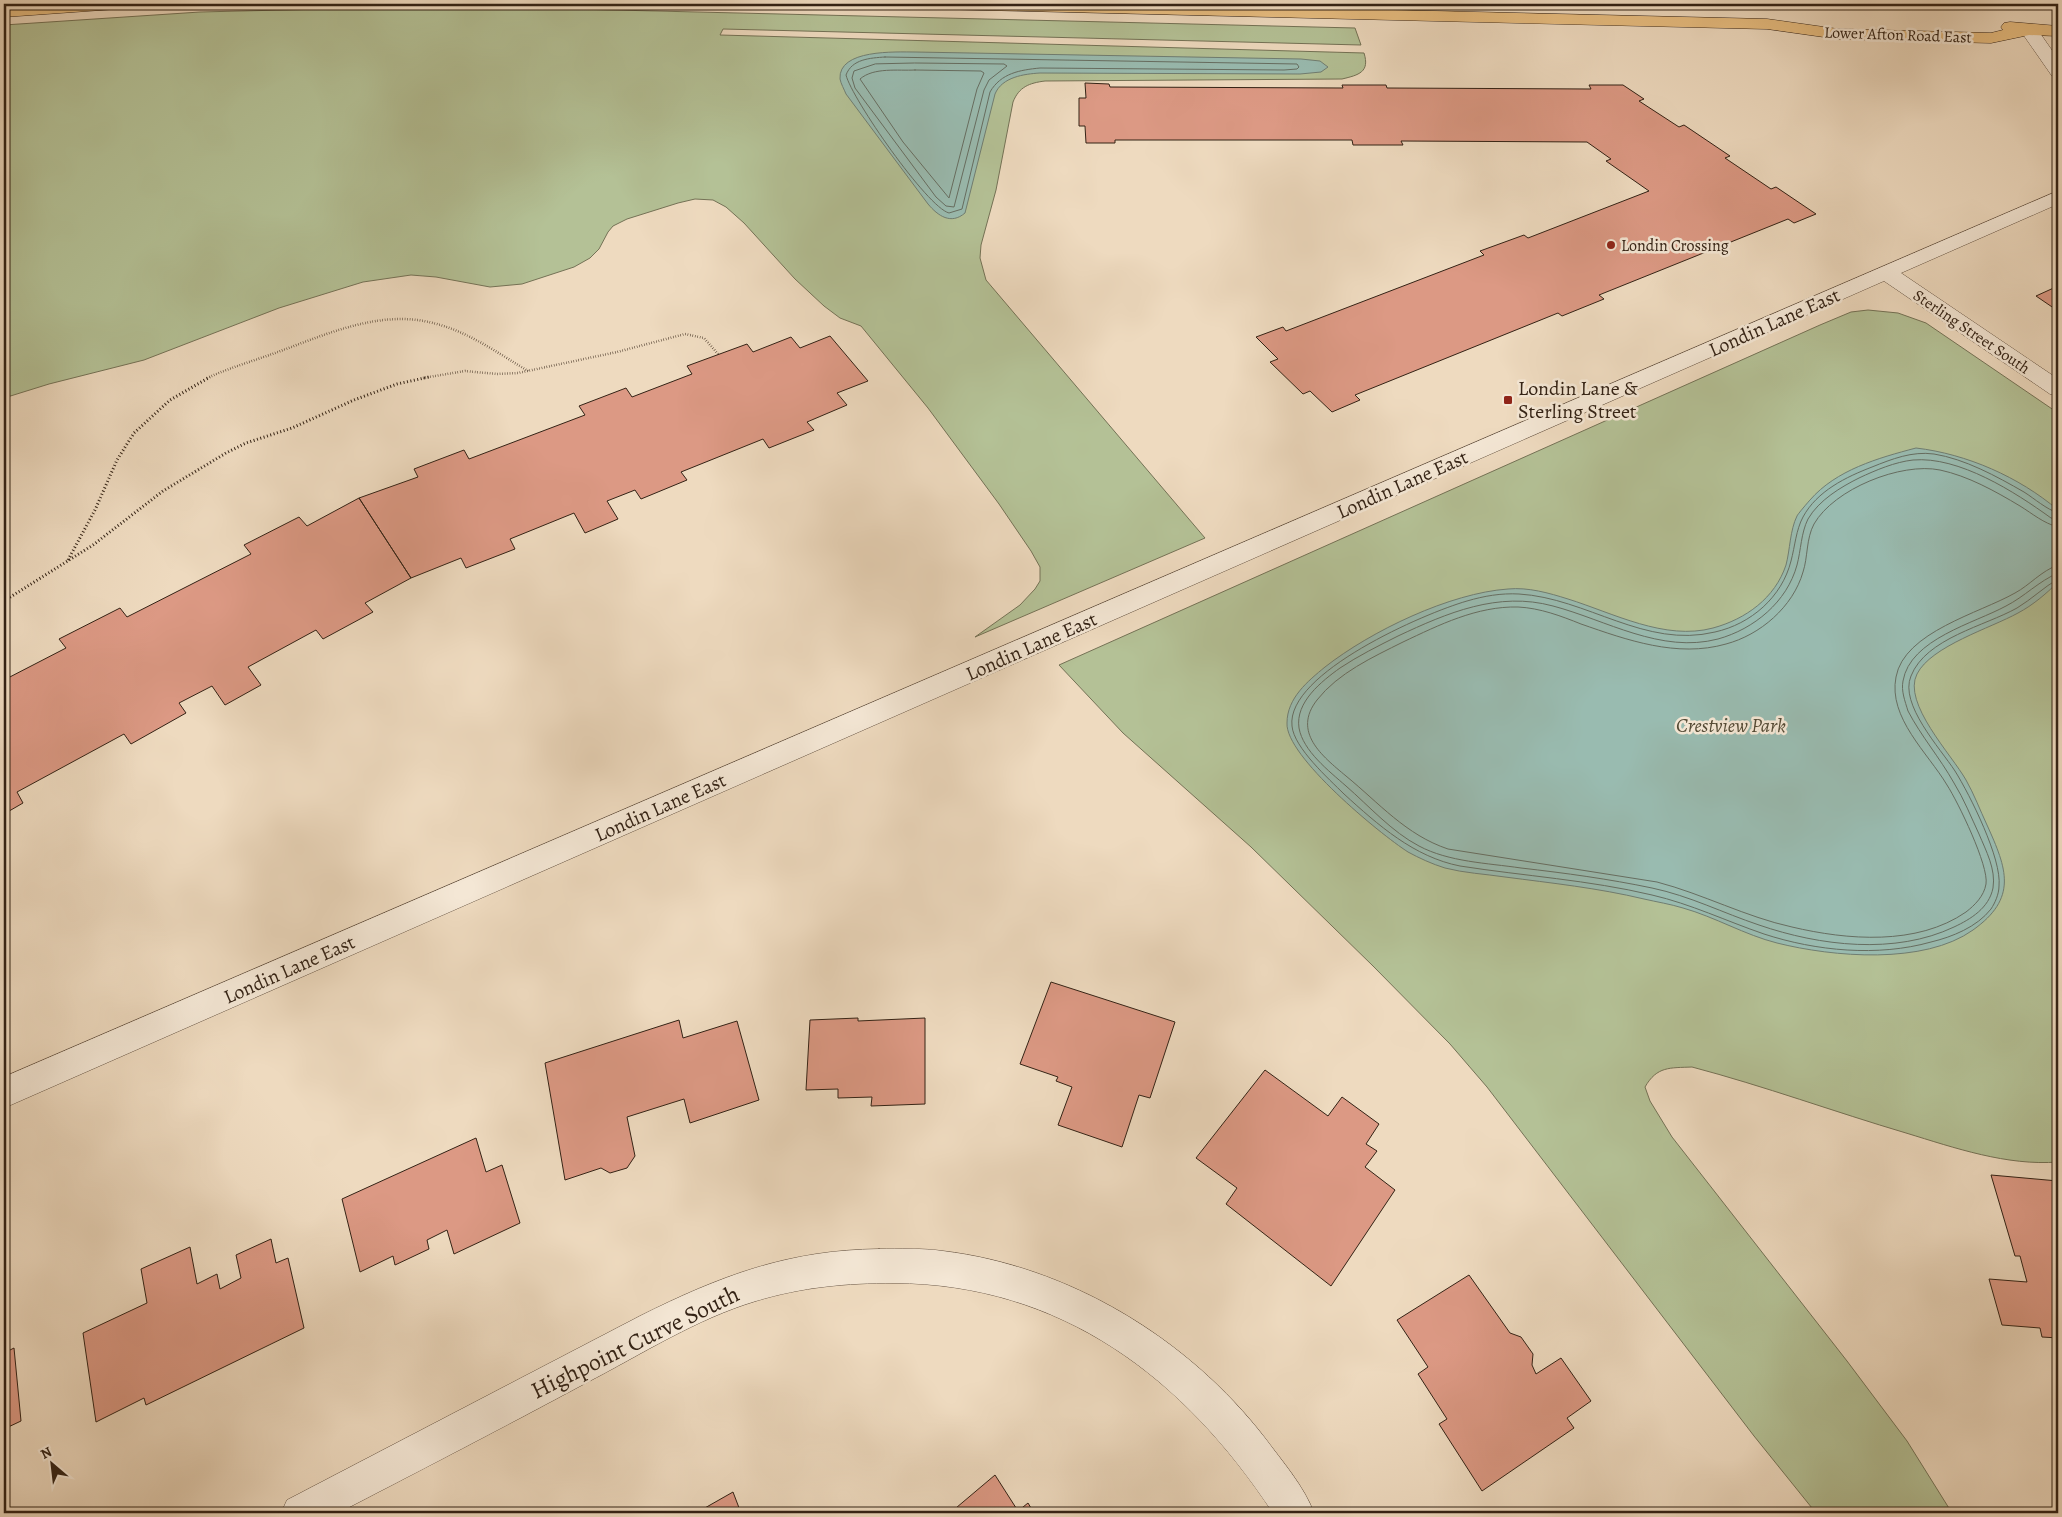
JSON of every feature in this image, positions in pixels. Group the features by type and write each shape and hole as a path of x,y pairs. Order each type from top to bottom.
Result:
{"main road":[{"path":"4,12 116,4"},
{"name":"Lower Afton Road East","path":"939,4 1767,24 1838,34 1991,38 2029,30"},
{"name":"Lower Afton Road East","path":"1767,24 1830,18 1924,20"},
{"name":"Lower Afton Road East","path":"1981,21 2029,30 2058,31"}],"street":[{"path":"2029,30 2058,72"},
{"name":"Londin Lane East","path":"4,1093 2058,197"},
{"name":"Sterling Street South","path":"1886,273 2058,389"},
{"name":"Highpoint Curve South","path":"300,1513 704,1304 779,1277 859,1265 944,1268 982,1275 1042,1293 1096,1318 1128,1337 1166,1364 1215,1407 1260,1460 1295,1513"}],"path":[{"path":"67,561 94,513 117,460 136,432 169,400 195,383 212,376 354,325 383,320 416,320 435,323 466,337 529,371"},
{"path":"4,601 115,529 176,482 246,443 292,428 362,397 415,380 456,372 497,374 529,371 616,352 685,334 704,338 718,354"}],"green space":[{"path":"450,6 1355,28 1361,45 723,29 720,35 1364,53 1365,65 1362,72 1342,79 1045,81 1025,87 1018,93 1013,102 996,190 981,245 980,258 986,280 1205,538 975,637 1020,605 1035,589 1040,581 1040,567 1031,551 999,504 928,408 861,326 840,318 824,306 795,279 744,223 726,207 713,200 695,199 627,219 613,226 599,249 590,258 574,267 522,284 490,287 436,277 411,275 363,282 279,308 144,360 49,384 4,398 4,25 200,12"},
{"name":"Crestview Park","path":"1868,310 1898,313 1926,323 2058,413 2058,1162 2039,1163 1981,1155 1692,1067 1671,1068 1659,1072 1654,1075 1645,1087 1650,1101 1672,1137 1907,1441 1952,1513 1816,1513 1754,1436 1487,1087 1450,1044 1251,847 1123,733 1059,665 1820,325 1851,312"}],"water":[{"path":"895,52 1301,59 1320,61 1328,67 1321,72 1300,74 1040,73 1027,74 1008,80 998,88 995,94 965,213 960,217 950,219 940,215 928,204 846,94 840,79 842,69 848,62 858,57"},
{"path":"1916,448 1954,456 1992,469 2027,487 2058,510 2058,582 2024,610 1948,646 1935,655 1924,664 1917,674 1914,686 1916,699 1922,714 1969,785 2000,855 2003,869 2004,882 1997,906 1973,930 1953,941 1930,949 1904,953 1878,955 1824,952 1765,940 1695,912 1668,904 1592,889 1445,868 1408,852 1377,829 1317,774 1301,755 1290,737 1287,723 1288,714 1295,698 1312,678 1325,667 1365,640 1388,628 1412,616 1461,598 1508,589 1531,590 1568,599 1639,624 1676,631 1695,631 1713,628 1737,619 1758,606 1775,588 1786,565 1797,516 1820,490 1858,466"}],"building":[{"name":"Londin Crossing","path":"1085,83 1109,84 1110,87 1343,88 1342,85 1386,85 1387,88 1591,89 1589,85 1623,85 1644,99 1639,101 1679,127 1684,125 1730,156 1725,158 1771,189 1776,187 1816,214 1794,223 1788,219 1599,295 1604,299 1562,316 1558,313 1355,395 1360,400 1332,412 1310,391 1303,394 1270,362 1278,359 1256,337 1283,327 1286,331 1484,255 1480,251 1524,235 1528,238 1649,191 1606,161 1611,159 1587,142 1401,141 1403,145 1353,145 1352,140 1115,140 1115,143 1086,143 1085,126 1079,126 1079,98 1086,98"},
{"path":"2058,286 2058,311 2036,296"},
{"path":"830,336 868,381 837,393 847,405 807,422 814,430 769,448 763,439 681,472 687,480 641,499 635,490 607,501 618,519 585,533 574,513 510,539 515,549 466,568 461,558 411,578 359,498 418,477 414,469 464,450 469,459 585,415 579,406 626,388 632,397 692,374 687,366 747,344 753,352 791,337 800,348"},
{"path":"359,498 411,578 365,603 373,612 323,639 316,630 248,667 261,685 225,705 212,686 179,703 186,713 131,744 124,734 17,792 23,803 4,814 4,680 66,648 59,639 120,608 127,617 251,554 244,545 299,517 307,526"},
{"path":"1051,982 1175,1022 1150,1098 1139,1095 1122,1147 1058,1125 1072,1087 1056,1081 1058,1077 1020,1064"},
{"path":"858,1018 858,1021 925,1018 925,1104 871,1106 872,1097 838,1098 838,1089 806,1090 810,1020"},
{"path":"679,1020 683,1038 737,1021 759,1100 690,1123 684,1099 627,1117 635,1156 627,1168 610,1173 601,1168 565,1180 545,1063"},
{"path":"1265,1070 1328,1116 1342,1097 1379,1124 1366,1144 1377,1151 1365,1167 1395,1190 1331,1286 1226,1204 1237,1188 1196,1158"},
{"path":"476,1138 486,1172 502,1165 520,1223 454,1254 447,1230 427,1240 429,1249 395,1265 393,1256 360,1272 342,1199"},
{"path":"1991,1175 2058,1181 2058,1338 2042,1337 2040,1328 2002,1325 1989,1279 2027,1282 2020,1256 2015,1256"},
{"path":"271,1239 276,1263 288,1258 304,1328 146,1405 144,1398 96,1422 83,1333 147,1303 141,1269 190,1247 197,1284 217,1274 220,1289 241,1278 236,1255"},
{"path":"1469,1275 1510,1333 1521,1337 1533,1354 1532,1365 1536,1374 1561,1358 1591,1401 1567,1418 1574,1428 1482,1491 1439,1424 1447,1419 1418,1374 1428,1367 1397,1320"},
{"path":"14,1348 21,1421 4,1429 4,1353"},
{"path":"995,1475 1018,1511 1028,1503 1034,1513 950,1513"},
{"path":"733,1492 741,1513 696,1513"}],"place":[{"name":"Londin Crossing","path":"1611,245"},
{"name":"Londin Lane & Sterling Street","path":"1508,400"}]}
